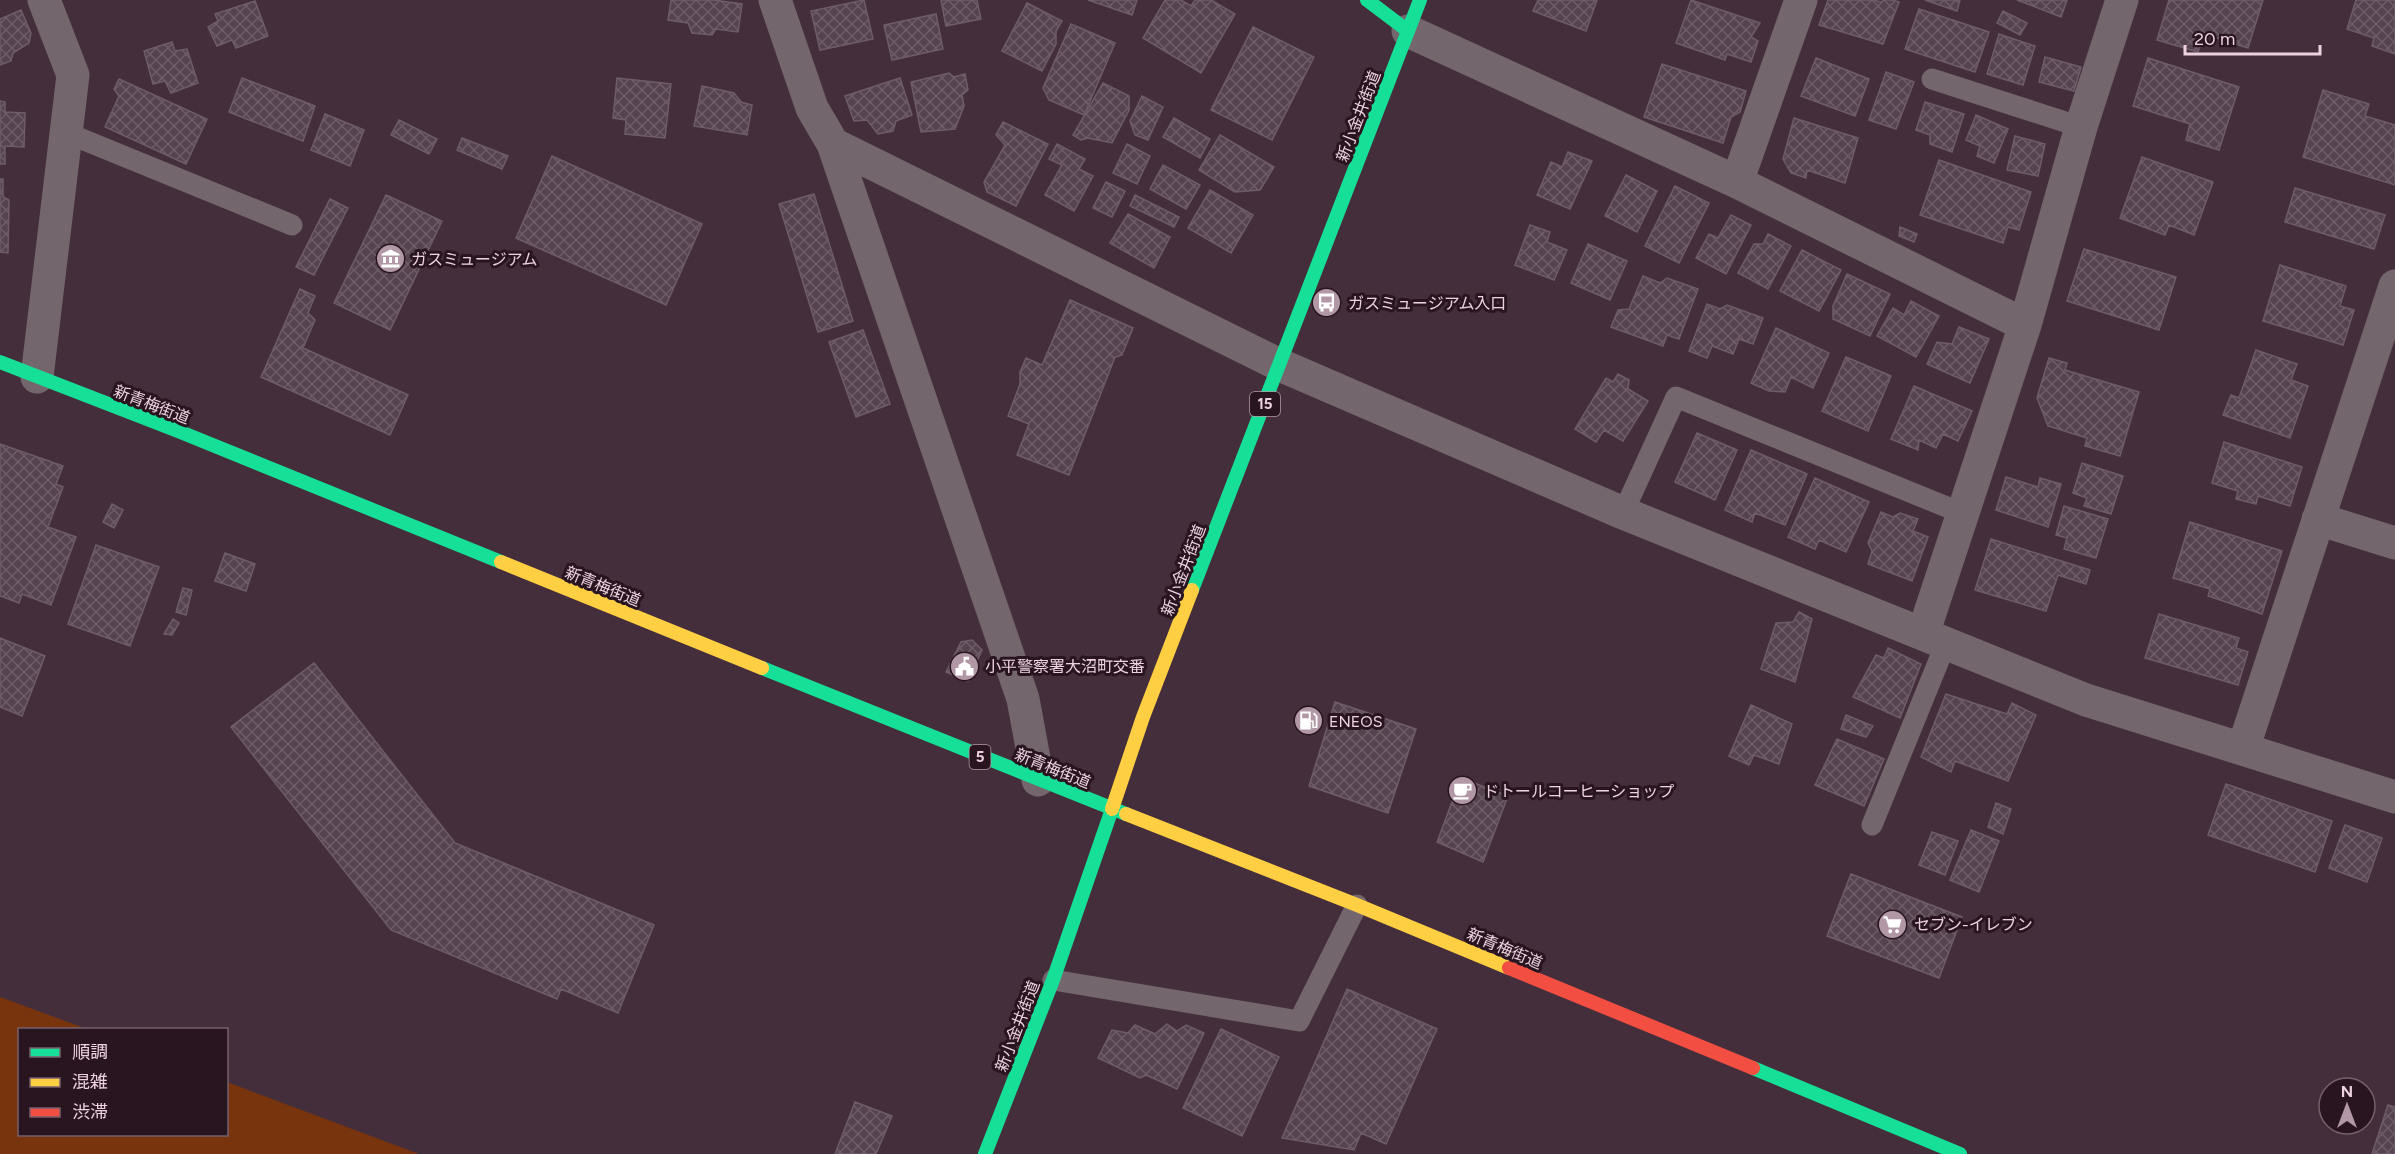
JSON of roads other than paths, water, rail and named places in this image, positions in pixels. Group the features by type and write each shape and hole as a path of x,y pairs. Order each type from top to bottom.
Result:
{"main road":[{"path":"1367,0 1408,31"},
{"name":"新小金井街道","path":"985,1154 1053,980 1147,706 1420,0"},
{"name":"新青梅街道","path":"0,362 178,431 1038,780 1357,905 1960,1154"}],"street":[{"path":"37,377 74,75 44,0"},
{"path":"775,0 812,108 833,144 1023,699 1038,780"},
{"path":"1737,182 1801,0"},
{"path":"1935,639 1964,514 2025,325 2081,127 2122,0"},
{"path":"1408,31 1737,182 2025,325"},
{"path":"833,144 1280,365 1623,513 2086,700 2395,797"},
{"path":"2243,749 2395,286"},
{"path":"2318,519 2395,543"}],"lane":[{"path":"1932,79 2081,127"},
{"path":"67,133 292,225"},
{"path":"1623,513 1676,397 1964,514"},
{"path":"1872,825 1935,639"},
{"path":"1053,980 1299,1021 1357,905"}],"place":[{"name":"ガスミュージアム","path":"390,259"},
{"name":"ガスミュージアム入口","path":"1327,303"},
{"name":"小平警察署大沼町交番","path":"964,666"},
{"name":"ENEOS","path":"1308,721"},
{"name":"ドトールコーヒーショップ","path":"1462,791"},
{"name":"セブン-イレブン","path":"1893,924"}]}
